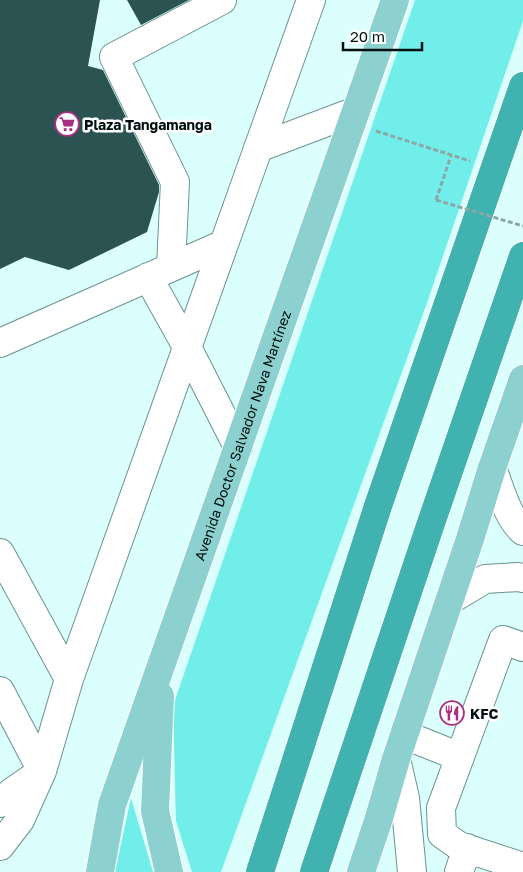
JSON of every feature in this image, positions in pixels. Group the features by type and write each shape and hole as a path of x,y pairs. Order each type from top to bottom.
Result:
{"highway":[{"path":"260,872 378,506 523,86"},
{"path":"314,872 523,256"}],"main road":[{"name":"Avenida Doctor Salvador Nava Martínez","path":"100,872 112,806 394,0"},
{"path":"361,872 492,468 523,379"},
{"path":"161,670 156,812 169,872"},
{"path":"82,872 112,806"},
{"path":"349,872 379,818"}],"lane":[{"path":"222,0 114,57 175,182 160,272 188,346 238,447"},
{"path":"0,846 20,820 42,771 69,679 311,0"},
{"path":"258,148 354,117"},
{"path":"0,343 224,244"},
{"path":"492,468 508,509 517,525 523,531"},
{"path":"0,553 69,679"},
{"path":"450,600 485,579 523,578"},
{"path":"523,647 504,640 441,808 442,834 459,846 463,860 523,867"},
{"path":"0,691 42,771"},
{"path":"412,872 401,747 460,757"},
{"path":"0,803 42,771"}],"path":[{"path":"354,117 451,156 495,169"},
{"path":"451,156 436,200 523,226"}],"shaded area":[{"path":"415,0 523,0 523,21 428,300 221,872 192,872 176,821 173,706"},
{"path":"131,798 153,872 115,872"}],"building":[{"name":"Plaza Tangamanga","path":"0,0 100,0 88,66 103,70 159,185 159,192 147,232 69,270 25,257 0,269"},
{"path":"127,0 189,0 141,25"}],"place":[{"name":"Plaza Tangamanga","path":"67,124"},
{"name":"KFC","path":"452,713"}]}
